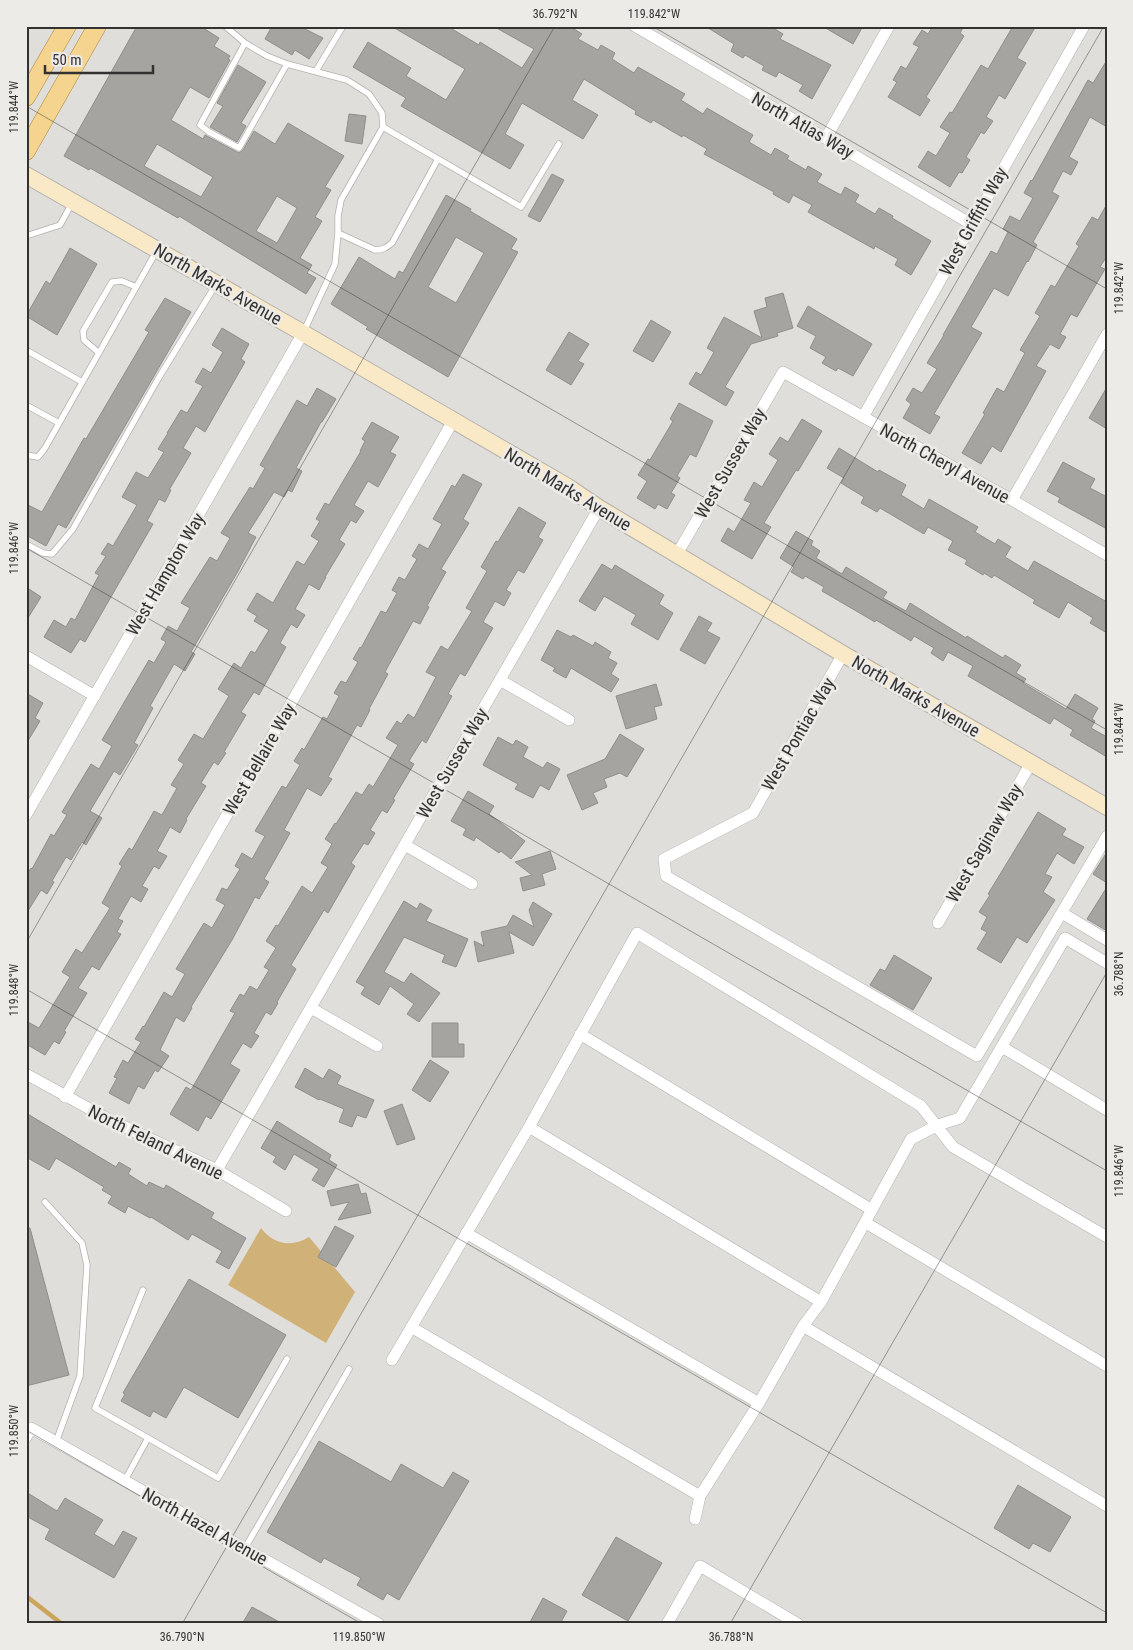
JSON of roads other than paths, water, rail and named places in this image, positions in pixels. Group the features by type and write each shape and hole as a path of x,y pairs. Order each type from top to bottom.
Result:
{"main road":[{"path":"26,97 67,26"},
{"path":"26,151 97,26"},
{"name":"North Marks Avenue","path":"26,175 568,487 599,508 844,654 1107,806"}],"street":[{"name":"North Atlas Way","path":"635,26 971,224"},
{"path":"826,138 889,26"},
{"name":"West Griffith Way","path":"863,417 1084,26"},
{"name":"West Hampton Way","path":"26,815 303,333"},
{"path":"1012,500 1107,334"},
{"path":"1096,354 1107,360"},
{"name":"North Cheryl Avenue","path":"783,372 1107,555"},
{"name":"West Sussex Way","path":"677,554 783,372"},
{"name":"West Bellaire Way","path":"65,1097 453,421"},
{"name":"West Sussex Way","path":"217,1170 599,508"},
{"name":"West Pontiac Way","path":"844,654 753,813 664,860 666,876 977,1056 1062,913"},
{"path":"26,656 95,696"},
{"path":"500,680 569,720"},
{"name":"West Saginaw Way","path":"938,923 1031,763"},
{"path":"1107,836 1062,913 1107,940"},
{"path":"405,845 472,884"},
{"path":"392,1360 528,1127 637,933 921,1106 938,1125 953,1147 1107,1237"},
{"path":"695,1519 700,1496 759,1403 803,1326 821,1302 911,1139 938,1125 960,1118 1065,938 1107,962"},
{"path":"310,1008 377,1046"},
{"path":"580,1034 872,1210"},
{"path":"1002,1047 1107,1110"},
{"name":"North Feland Avenue","path":"26,1074 108,1119 217,1170 286,1211"},
{"path":"528,1127 821,1302"},
{"path":"866,1223 1107,1366"},
{"path":"466,1234 759,1403"},
{"path":"803,1326 1107,1506"},
{"path":"411,1327 700,1496"},
{"name":"North Hazel Avenue","path":"29,1432 56,1442 379,1624"},
{"path":"667,1624 700,1566 791,1622"}],"lane":[{"path":"225,26 245,43 267,56 287,64 348,80 369,94 382,113 383,127 341,200 335,264 303,333"},
{"path":"316,71 343,26"},
{"path":"245,43 200,125 239,148 287,64"},
{"path":"383,127 521,208 559,144"},
{"path":"338,233 375,250 386,248 392,243 438,159"},
{"path":"26,236 60,225 73,202"},
{"path":"26,455 38,457 157,250"},
{"path":"99,353 84,340 83,331 112,282 122,281 136,286"},
{"path":"26,544 43,554 52,554 73,529 158,380 216,284"},
{"path":"26,350 82,382"},
{"path":"26,404 59,423"},
{"path":"45,1202 82,1243 86,1265 80,1376 56,1442"},
{"path":"143,1290 95,1408 218,1478 287,1359"},
{"path":"245,1548 349,1369"},
{"path":"125,1480 148,1438"}],"waterway":[{"path":"26,1596 62,1624"}]}
